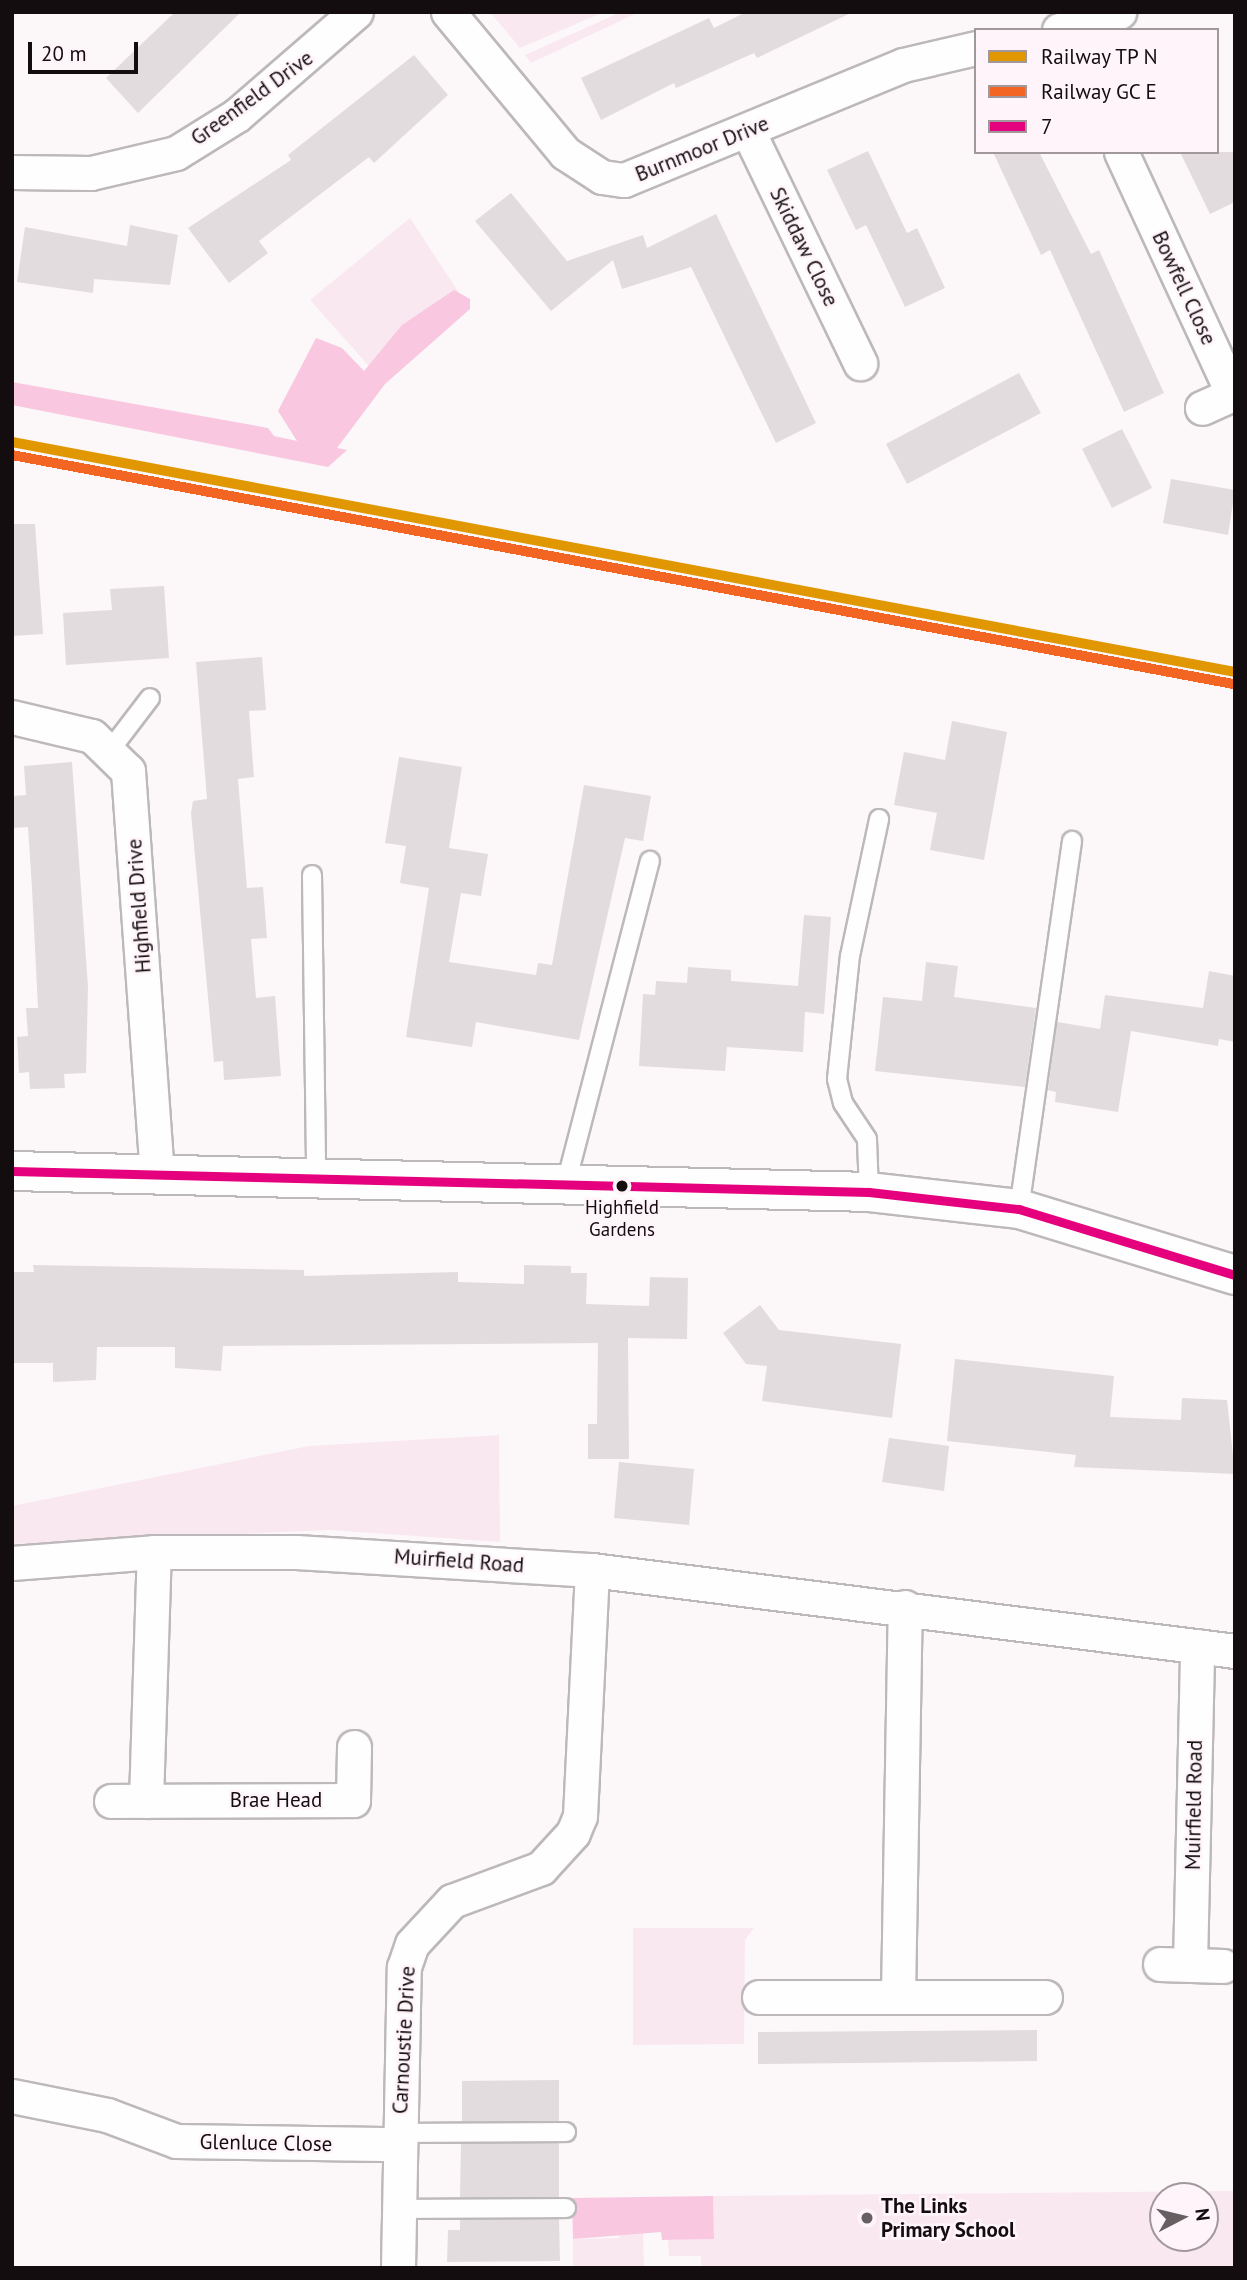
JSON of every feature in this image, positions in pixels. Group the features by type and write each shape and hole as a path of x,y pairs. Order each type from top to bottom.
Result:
{"main road":[{"path":"12,1171 869,1192 1018,1209 1235,1275"}],"street":[{"name":"Greenfield Drive","path":"12,172 91,173 176,153 237,115 356,12"},
{"name":"Burnmoor Drive","path":"448,12 565,153 602,177 654,173 903,65 974,48"},
{"path":"1065,28 1119,12"},
{"name":"Skiddaw Close","path":"748,131 860,363"},
{"name":"Bowfell Close","path":"1122,154 1234,395 1202,408"},
{"path":"12,717 70,727 111,749"},
{"name":"Highfield Drive","path":"111,749 128,771 132,801 157,1175"},
{"path":"146,1801 155,1552"},
{"name":"Muirfield Road","path":"12,1563 155,1552 296,1552 592,1570 905,1607 1235,1651"},
{"name":"Carnoustie Drive","path":"398,2268 404,1967 412,1944 452,1901 541,1868 563,1848 580,1816 592,1570"},
{"path":"898,1996 905,1607"},
{"name":"Muirfield Road","path":"1197,1646 1175,1964 1223,1966"},
{"name":"Brae Head","path":"111,1801 353,1800 354,1747"},
{"path":"759,1997 1045,1997"},
{"name":"Glenluce Close","path":"12,2096 107,2115 176,2141 400,2138"}],"lane":[{"path":"111,749 150,698"},
{"path":"869,1192 867,1139 843,1103 837,1079 850,956 879,818"},
{"path":"1018,1209 1072,841"},
{"path":"566,1184 650,861"},
{"path":"312,875 316,1179"},
{"path":"400,2138 566,2133"},
{"path":"399,2209 566,2208"}],"shaded area":[{"path":"490,12 604,12 520,48"},
{"path":"621,12 639,12 531,63 525,55"},
{"path":"410,218 465,302 385,384 310,300"},
{"path":"454,290 470,299 470,309 385,384 337,448 347,450 328,467 12,405 12,382 268,428 274,436 297,441 278,411 316,338 342,348 364,371 402,325"},
{"path":"499,1435 500,1542 330,1530 12,1544 12,1506 309,1446"},
{"path":"633,1928 754,1928 745,1940 744,2044 633,2045"},
{"name":"The Links Primary School","path":"1219,2191 1235,2191 1235,2268 701,2268 701,2256 669,2256 668,2240 714,2239 713,2196 1149,2192 1149,2252 1219,2252"},
{"path":"713,2196 714,2239 662,2240 661,2232 573,2239 572,2198"},
{"path":"620,2233 643,2233 644,2268 573,2268 573,2239 619,2238"}],"building":[{"path":"175,12 241,12 138,113 106,78"},
{"path":"746,12 853,12 757,58 754,53 676,88 674,83 601,120 581,78 709,18 714,28"},
{"path":"414,55 448,95 374,163 369,157 259,241 268,253 229,283 188,228 291,160 288,155"},
{"path":"868,151 907,233 917,228 945,288 905,307 866,225 856,230 827,170"},
{"path":"1235,152 1235,202 1210,214 1181,154"},
{"path":"994,154 1040,154 1091,254 1099,250 1164,393 1124,412 1050,250 1041,255"},
{"path":"511,193 567,261 643,235 647,248 716,214 816,423 776,443 691,267 622,289 613,260 551,311 475,221"},
{"path":"130,225 178,235 170,285 94,279 93,293 17,282 25,227 127,246"},
{"path":"1019,373 1041,413 907,484 886,444"},
{"path":"1122,429 1152,488 1112,508 1082,449"},
{"path":"1171,479 1235,490 1228,535 1163,523"},
{"path":"13,524 35,524 43,634 12,636"},
{"path":"164,586 169,658 66,665 63,613 112,610 110,589"},
{"path":"262,657 266,710 249,711 254,777 238,779 247,888 263,887 267,938 251,939 256,998 275,996 281,1076 224,1080 223,1061 214,1062 191,813 193,801 207,799 196,662"},
{"path":"952,721 1007,732 984,860 930,850 937,813 894,805 904,752 945,760"},
{"path":"399,757 462,767 449,848 488,854 481,896 461,893 449,962 536,975 538,963 552,965 584,785 651,796 643,841 625,838 579,1040 476,1022 472,1047 406,1037 429,888 400,883 406,846 385,843"},
{"path":"72,762 88,987 86,1073 64,1074 65,1088 30,1089 29,1072 19,1073 17,1037 28,1036 26,1008 38,1008 32,888 28,827 12,828 12,796 26,795 24,766"},
{"path":"804,915 831,917 824,1014 805,1012 803,1052 727,1047 725,1071 639,1066 643,994 655,995 656,981 687,983 688,967 731,970 731,981 798,986"},
{"path":"926,962 958,966 954,997 1036,1008 1025,1087 875,1071 883,997 922,1001"},
{"path":"1209,971 1235,976 1235,1042 1219,1039 1218,1046 1131,1031 1118,1112 1055,1102 1056,1092 1048,1090 1057,1022 1100,1029 1105,995 1203,1008"},
{"path":"33,1265 304,1270 304,1276 458,1272 458,1282 524,1284 524,1265 571,1266 571,1273 587,1273 586,1304 649,1306 650,1277 688,1278 687,1339 628,1338 629,1459 588,1459 588,1424 597,1424 598,1343 223,1346 221,1371 175,1368 175,1347 97,1347 96,1380 53,1382 53,1363 12,1363 12,1272 34,1272"},
{"path":"760,1305 779,1330 901,1344 892,1418 762,1401 767,1366 746,1364 723,1333"},
{"path":"955,1359 1114,1376 1110,1417 1181,1420 1182,1398 1227,1400 1235,1474 1074,1467 1076,1455 947,1441"},
{"path":"889,1438 949,1446 944,1491 882,1482"},
{"path":"619,1462 694,1469 689,1525 614,1518"},
{"path":"1037,2030 1037,2061 758,2064 758,2032"},
{"path":"559,2080 559,2121 462,2121 462,2081"},
{"path":"559,2143 559,2197 460,2197 461,2144"},
{"path":"559,2219 560,2261 447,2262 448,2230 460,2230 460,2220"}],"transit line":[{"path":"12,442 1235,672"},
{"path":"12,455 1233,684"},
{"name":"7","path":"12,1171 869,1192 1019,1209 1235,1275"}],"place":[{"name":"Highfield Gardens","path":"622,1186"},
{"name":"The Links Primary School","path":"867,2218"}]}
